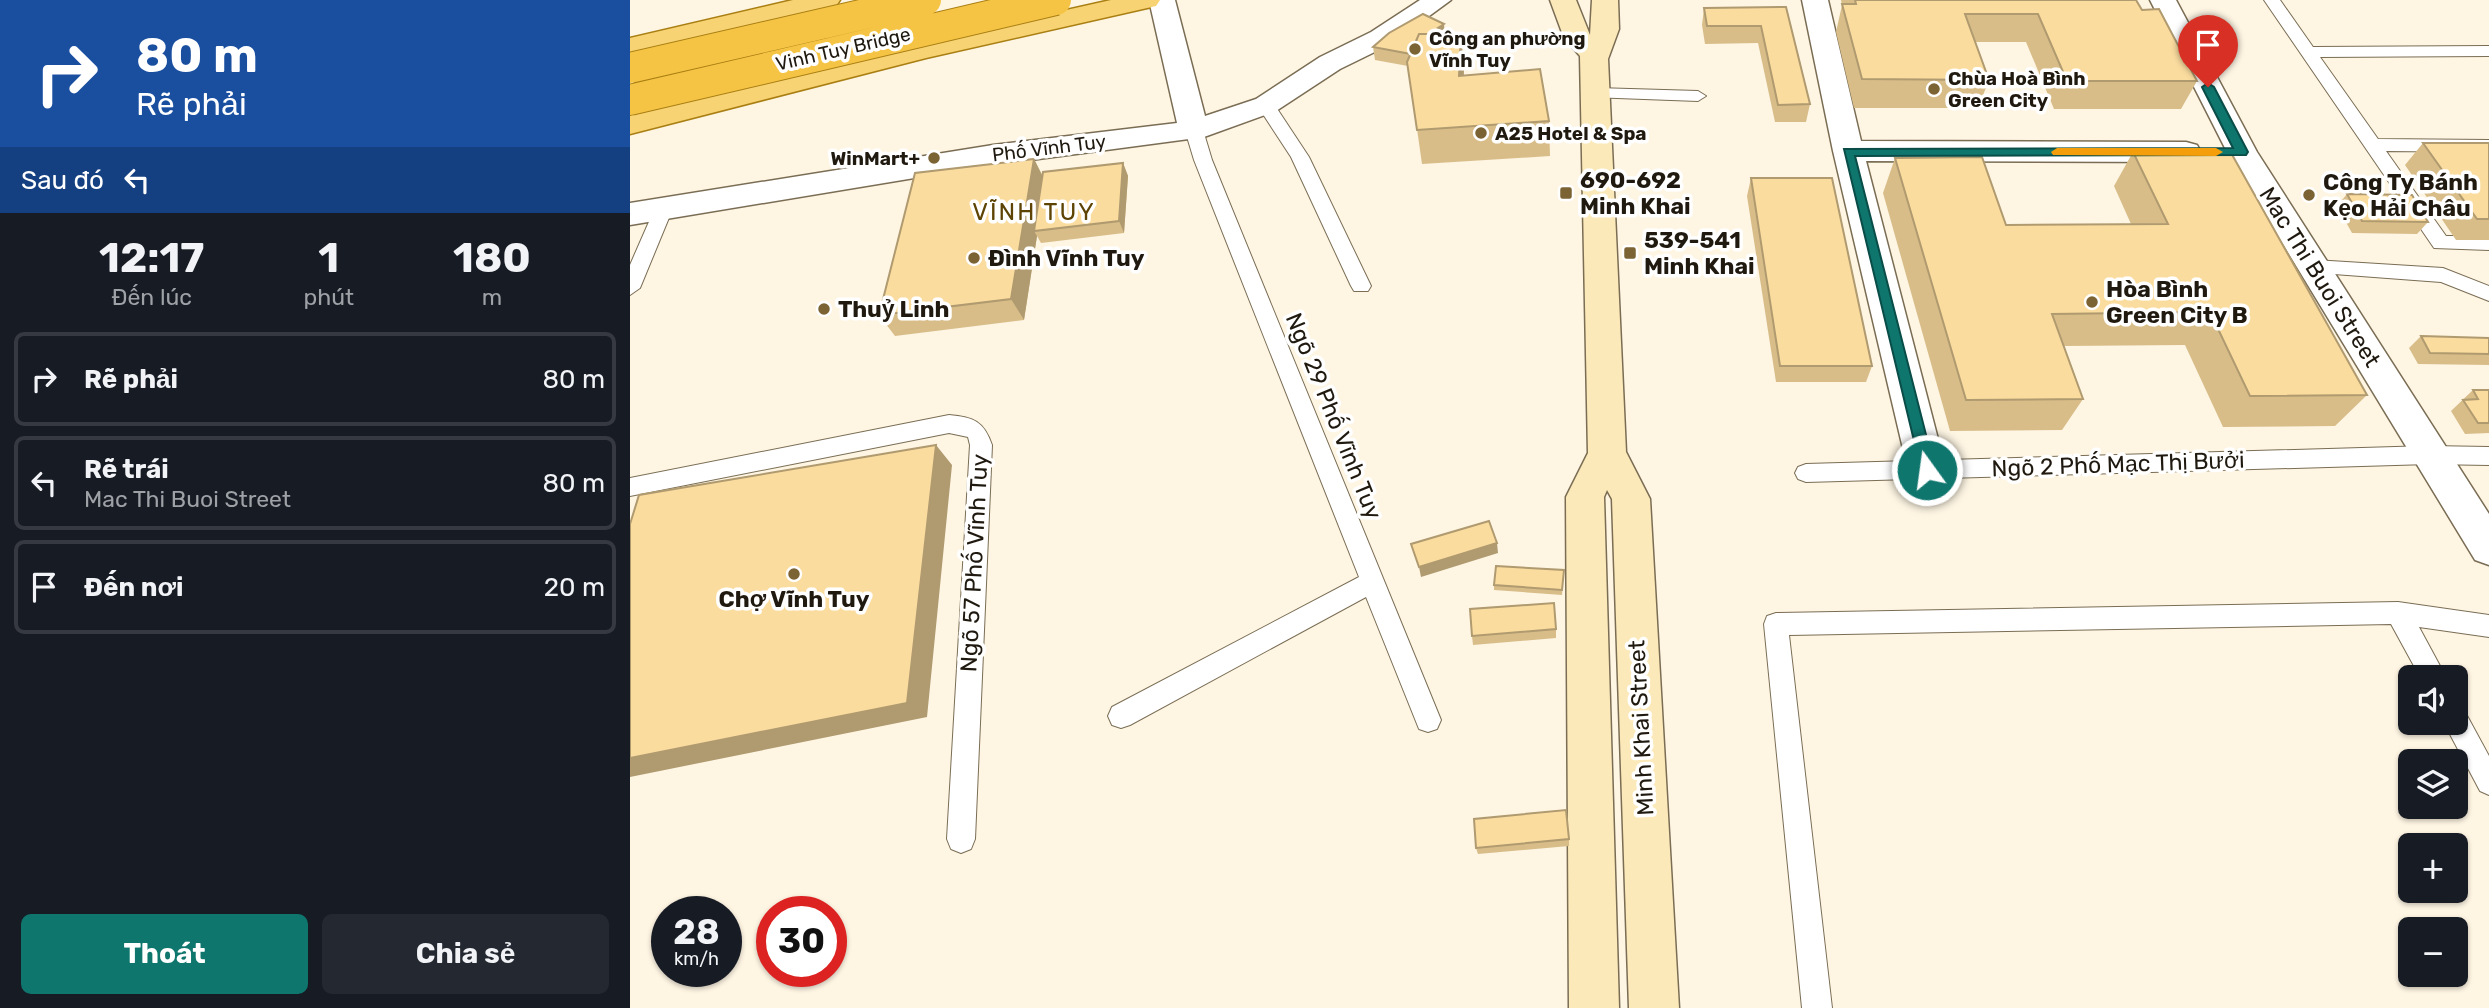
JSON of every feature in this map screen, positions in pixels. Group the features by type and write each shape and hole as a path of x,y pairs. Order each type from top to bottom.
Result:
{"highway":[{"name":"Vinh Tuy Bridge","path":"630,68 926,0"},
{"name":"Vinh Tuy Bridge","path":"630,100 1055,0"}],"main road":[{"path":"630,125 923,50 1147,0"},
{"path":"1563,0 1578,38 1594,54"},
{"name":"Minh Khai Street","path":"1605,0 1608,19 1604,39 1594,54 1607,453 1631,499 1654,1008"},
{"path":"817,2 789,16 782,28 782,53 791,71 804,76 827,76"},
{"path":"630,46 817,2"},
{"path":"677,34 695,36 705,43 713,66 710,92 705,102 695,108"},
{"name":"Minh Khai Street","path":"1594,1008 1585,497 1607,453"}],"street":[{"path":"1161,0 1194,130"},
{"name":"Phố Vĩnh Tuy","path":"630,214 993,155 1194,130 1266,105 1438,0"},
{"path":"1815,0 1848,152 1927,470"},
{"name":"Mac Thi Buoi Street","path":"2163,0 2242,152 2489,548"},
{"path":"1848,152 2242,152"}],"lane":[{"path":"2272,0 2441,243 2489,243"},
{"path":"2308,52 2489,51"},
{"path":"1596,93 1698,96"},
{"path":"1266,105 1300,157 1362,286"},
{"name":"Ngõ 29 Phố Vĩnh Tuy","path":"1194,130 1203,160 1428,720"},
{"path":"2373,145 2489,146"},
{"path":"630,288 664,208"},
{"path":"2314,267 2442,275 2489,294"},
{"name":"Ngõ 57 Phố Vĩnh Tuy","path":"630,487 949,424 967,425 977,432 981,445 961,839"},
{"name":"Ngõ 2 Phố Mạc Thị Bưởi","path":"1806,473 2430,455 2489,456"},
{"path":"1121,716 1373,581"},
{"path":"2398,613 2426,665"},
{"path":"1817,1008 1776,624 2398,613 2489,626"},
{"path":"2464,735 2489,782"}],"building":[{"path":"1855,0 2136,0 2142,10 2159,9 2197,81 2067,81 2038,14 1965,14 1989,80 1862,79 1842,4 1856,4"},
{"path":"1786,7 1810,104 1778,105 1761,26 1707,26 1704,8"},
{"path":"1423,14 1444,24 1438,28 1444,31 1442,34 1419,34 1411,54 1373,47 1389,33"},
{"path":"1419,34 1461,34 1459,76 1540,69 1549,121 1417,130 1407,62"},
{"path":"2423,143 2489,143 2489,219 2477,219"},
{"name":"Hòa Bình Green City B","path":"2230,151 2367,395 2250,396 2210,312 2052,314 2083,399 1966,400 1895,158 1982,157 2006,225 2168,224 2133,152"},
{"name":"Đình Vĩnh Tuy","path":"1034,159 1011,299 879,315 915,173"},
{"path":"1123,163 1119,221 1034,231 1043,172"},
{"path":"1751,178 1832,178 1872,366 1780,366"},
{"path":"2347,194 2412,195 2428,222 2362,221"},
{"path":"2421,336 2489,338 2489,354 2430,353"},
{"path":"2473,390 2489,390 2489,423 2478,423 2463,400 2478,399"},
{"name":"Chợ Vĩnh Tuy","path":"936,445 907,703 630,758 630,524 639,495"},
{"path":"1489,521 1497,543 1419,567 1411,544"},
{"path":"1496,566 1564,570 1562,590 1494,585"},
{"path":"1554,603 1556,629 1472,636 1470,609"},
{"path":"1566,810 1569,839 1476,848 1474,819"}],"slow traffic":[{"path":"2057,152 2216,152"}],"place":[{"name":"Công an phường Vĩnh Tuy","path":"1415,49"},
{"name":"Chùa Hoà Bình Green City","path":"1934,89"},
{"name":"A25 Hotel & Spa","path":"1481,133"},
{"name":"WinMart+","path":"934,158"},
{"name":"690-692 Minh Khai","path":"1566,193"},
{"name":"Công Ty Bánh Kẹo Hải Châu","path":"2309,195"},
{"name":"539-541 Minh Khai","path":"1630,253"},
{"name":"Đình Vĩnh Tuy","path":"974,258"},
{"name":"Hòa Bình Green City B","path":"2092,302"},
{"name":"Thuỷ Linh","path":"824,309"},
{"name":"Chợ Vĩnh Tuy","path":"794,574"}],"district":[{"name":"VĨNH TUY","path":"1034,212"}],"route":[{"path":"1927,470 1848,152 2242,152 2208,87"}]}
